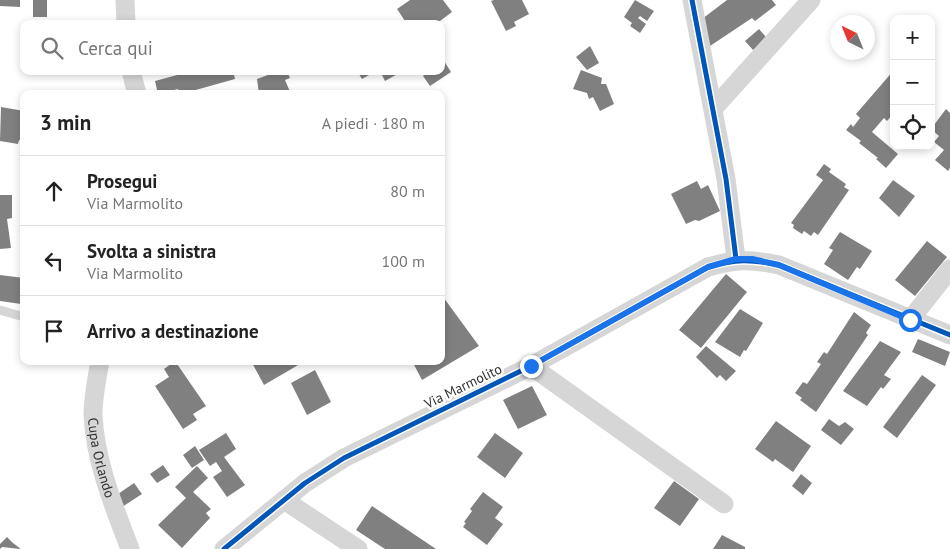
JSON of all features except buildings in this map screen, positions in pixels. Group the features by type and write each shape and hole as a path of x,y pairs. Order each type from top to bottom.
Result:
{"street":[{"path":"125,0 126,20"},
{"path":"692,0 726,179 736,259"},
{"path":"713,110 811,0"},
{"path":"132,75 136,90"},
{"name":"Via Marmolito","path":"224,549 305,483 372,442 531,366 708,267 736,259 752,259 779,265 950,335"},
{"path":"910,320 950,269"},
{"name":"Cupa Orlando","path":"99,365 93,415 98,450 113,506 130,549"},
{"path":"531,366 724,504"},
{"path":"284,500 358,549"}],"lane":[{"path":"0,310 20,315"}],"cycle path":[{"path":"692,0 726,179 736,259"},
{"path":"224,549 305,483 344,458 531,366 708,267 727,262 743,261 779,265 950,335"}],"route":[{"path":"531,366 708,267 736,259 752,259 779,265 910,320"}]}
